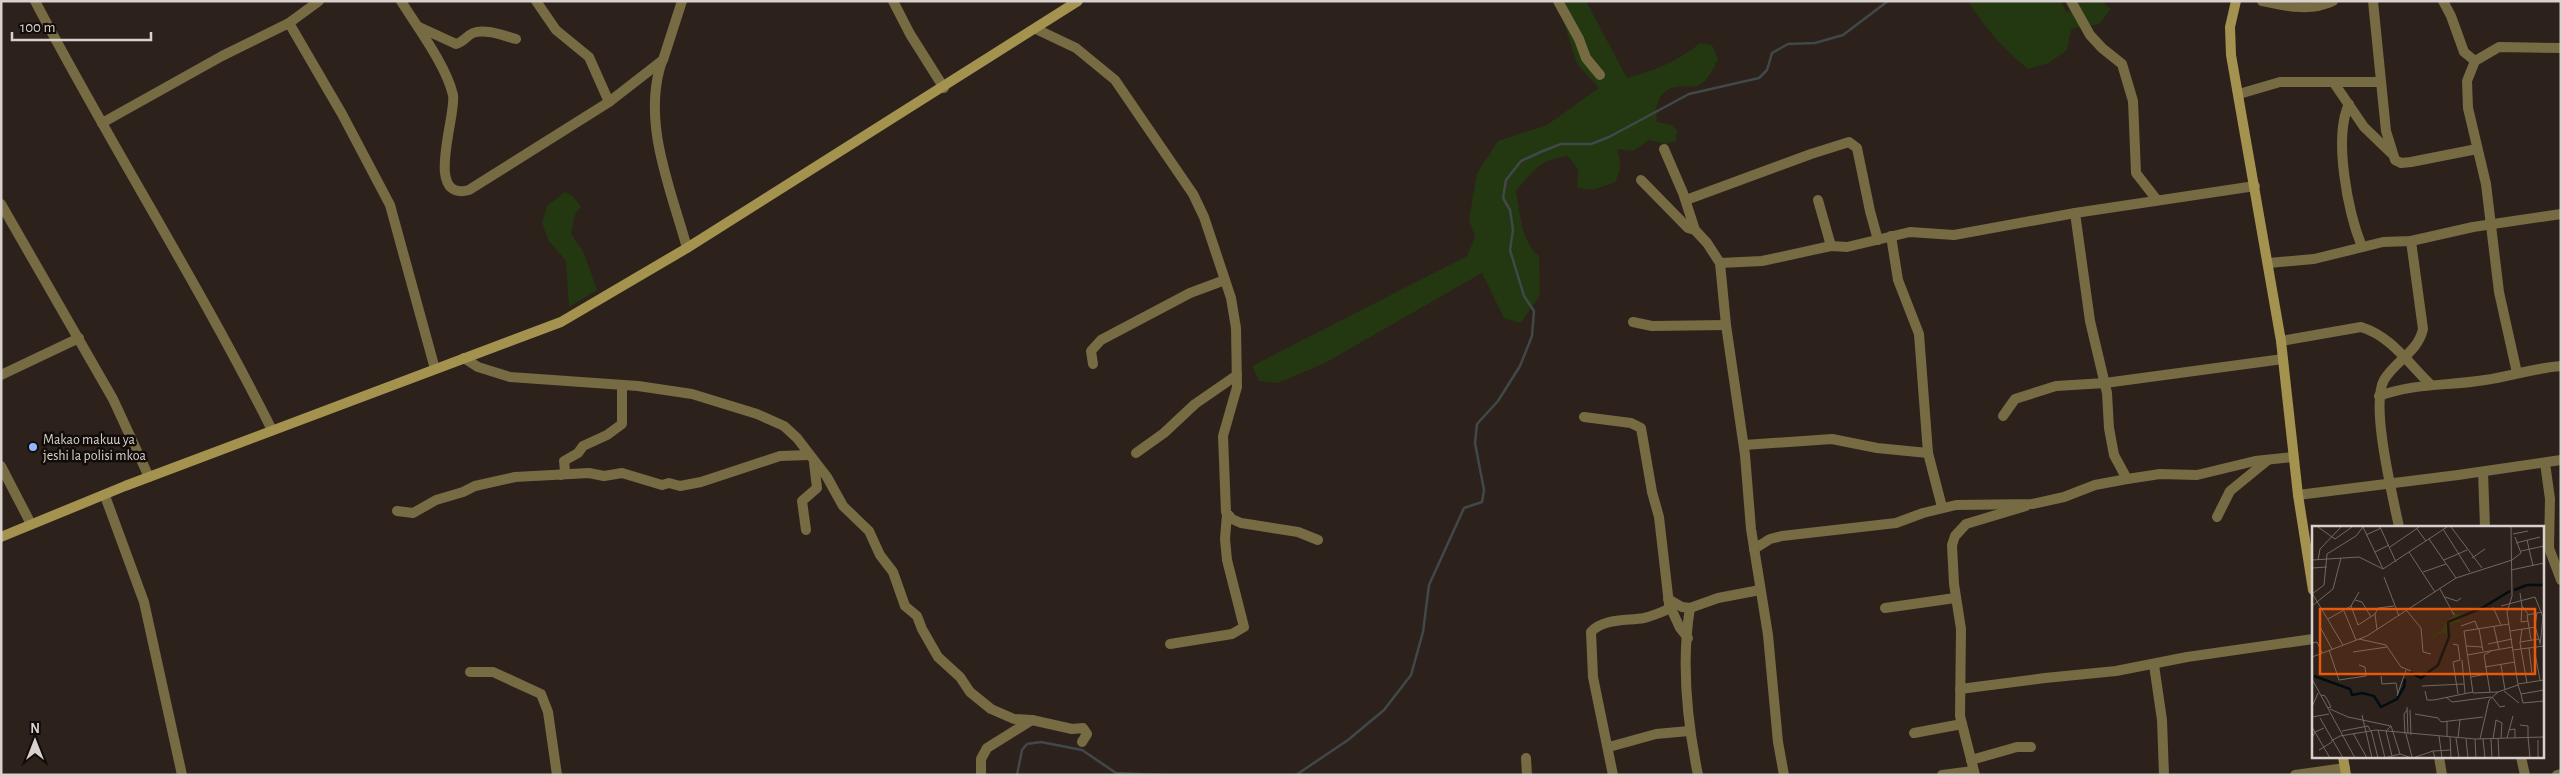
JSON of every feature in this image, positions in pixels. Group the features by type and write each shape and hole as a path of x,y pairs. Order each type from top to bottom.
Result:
{"street":[{"path":"35,1 102,123 228,343 272,430"},
{"path":"102,123 222,56 289,23 319,1"},
{"path":"401,1 419,27 452,92 453,106 444,169 445,181 454,190 461,192 469,190 609,102 663,60"},
{"path":"536,1 556,30 589,57 609,102"},
{"path":"682,1 655,81 655,122 687,248"},
{"path":"892,1 944,88"},
{"path":"1,537 272,430 561,322 687,248 944,88 1078,1"},
{"path":"1558,1 1579,39 1586,58 1600,75"},
{"path":"2071,1 2090,35 2102,48 2122,64 2133,101 2136,173 2158,200"},
{"path":"2236,1 2230,27 2230,40 2281,341 2293,456 2312,584"},
{"path":"2262,1 2298,8 2323,6 2333,1"},
{"path":"2373,1 2380,82 2391,153"},
{"path":"2442,1 2451,16 2464,52 2475,61"},
{"path":"289,23 350,128 390,205 435,369"},
{"path":"419,27 456,44 464,41 473,33 481,31 516,39"},
{"path":"1036,29 1076,48 1115,80 1126,95 1194,194 1207,224 1231,298 1236,328 1237,387 1223,436 1227,514 1225,539 1227,560 1244,627 1232,634 1170,644"},
{"path":"2518,373 2498,292 2486,184 2467,96 2467,81 2475,61 2500,46 2561,48"},
{"path":"2239,94 2280,82 2380,82"},
{"path":"2334,83 2364,127 2401,164 2477,149"},
{"path":"2349,104 2343,116 2342,131 2347,189 2352,220 2362,247"},
{"path":"1686,200 1784,163 1849,142 1857,148 1878,240"},
{"path":"1664,149 1686,200 1695,230"},
{"path":"1641,180 1682,222 1695,230 1707,243 1720,263 1726,325 1744,445 1754,550 1784,775"},
{"path":"1720,263 1762,260 1831,246 1847,247 1910,232 1954,235 2075,213 2255,186"},
{"path":"1818,200 1831,246"},
{"path":"1,204 79,338 130,432 149,478"},
{"path":"2075,213 2090,321 2105,382 2109,428 2114,455 2127,479"},
{"path":"2269,263 2314,258 2383,242 2411,240 2561,214"},
{"path":"1891,236 1898,280 1919,334 1928,453 1942,507"},
{"path":"2399,526 2379,396 2384,380 2406,357 2421,337 2423,329 2411,240"},
{"path":"1093,364 1091,351 1101,340 1190,293 1225,280"},
{"path":"1633,322 1652,326 1726,325"},
{"path":"2281,341 2361,328 2377,335 2406,357 2431,385"},
{"path":"1,375 79,338"},
{"path":"464,358 478,367 510,377 656,388 692,394 756,414 790,430 827,477 843,506 865,527 874,539 880,555 893,572 905,606 917,616 938,657 960,677 970,692 991,709 1014,719 1032,720 1072,729 1083,728 1087,734 1082,742"},
{"path":"2003,416 2015,399 2056,386 2105,382 2283,359"},
{"path":"2379,396 2402,389 2484,380 2561,366"},
{"path":"1136,453 1164,433 1195,404 1237,375"},
{"path":"561,475 564,471 564,461 578,453 583,446 607,435 622,424 622,385"},
{"path":"1584,417 1631,423 1641,428 1652,492 1659,517 1669,604 1688,638"},
{"path":"1744,445 1832,439 1877,448 1928,453"},
{"path":"397,511 413,513 436,500 463,492 475,486 506,478 589,473 604,476 622,473 662,485 669,483 680,486 701,482 780,456 812,458"},
{"path":"1942,775 1974,773 1962,724 1960,689 1961,629 1955,598 1952,545 1954,536 1960,529 1974,521 2012,512 2095,485 2160,474 2197,475 2293,456"},
{"path":"806,530 802,500 817,488 812,458"},
{"path":"2217,517 2230,491 2269,460"},
{"path":"2298,495 2483,472 2561,460"},
{"path":"2545,463 2561,580"},
{"path":"1,466 31,524"},
{"path":"2483,472 2486,526"},
{"path":"105,496 144,602 182,775"},
{"path":"1754,550 1770,539 1782,536 1896,524 1942,507 2032,504"},
{"path":"1227,514 1241,523 1298,532 1318,540"},
{"path":"1614,775 1593,677 1590,648 1592,632 1596,627 1606,623 1647,618 1669,604 1690,608 1718,598 1760,590"},
{"path":"1886,608 1955,598"},
{"path":"1690,608 1688,638 1690,731 1698,775"},
{"path":"1960,689 2045,678 2116,672 2187,657 2312,639"},
{"path":"2154,665 2162,720 2164,775"},
{"path":"470,672 493,672 541,694 548,712 557,775"},
{"path":"981,775 981,759 987,748 1032,720"},
{"path":"1914,733 1962,724"},
{"path":"1609,747 1656,734 1690,731"},
{"path":"1971,760 2017,747 2030,747"},
{"path":"1526,758 1527,775"},
{"path":"2439,758 2442,775"},
{"path":"2521,758 2525,775"},
{"path":"2295,775 2345,767"}],"green space":[{"path":"1557,1 1586,1 1627,78 1665,65 1700,43 1712,45 1718,59 1710,75 1697,86 1671,88 1662,95 1657,105 1657,122 1671,125 1677,130 1676,141 1665,144 1649,140 1633,151 1617,149 1620,166 1615,182 1593,190 1577,188 1578,170 1568,156 1551,160 1538,167 1516,191 1525,235 1528,243 1539,256 1540,295 1521,323 1504,318 1482,273 1325,363 1278,383 1259,381 1252,366 1467,256 1475,237 1469,220 1477,173 1498,141 1547,125 1599,88 1577,64"},
{"path":"1968,1 2060,1 2067,13 2077,1 2101,1 2111,9 2099,24 2071,29 2067,50 2049,63 2028,69 1995,38"},
{"path":"565,192 573,196 581,207 575,214 571,234 583,251 597,290 569,307 566,261 549,241 542,223 547,206"}],"waterway":[{"path":"1296,775 1348,740 1384,710 1411,675 1423,632 1429,585 1464,508 1482,502 1484,490 1475,443 1477,424 1498,401 1520,366 1532,336 1534,311 1524,296 1510,250 1513,230 1510,210 1503,198 1506,180 1521,161 1543,151 1561,144 1591,144 1609,137 1689,94 1759,78 1767,70 1772,53 1788,44 1815,43 1843,35 1888,1"},
{"path":"1017,775 1022,750 1027,744 1041,742 1082,750 1116,773 1161,775"}],"place":[{"name":"Makao makuu ya jeshi la polisi mkoa","path":"33,447"}]}
